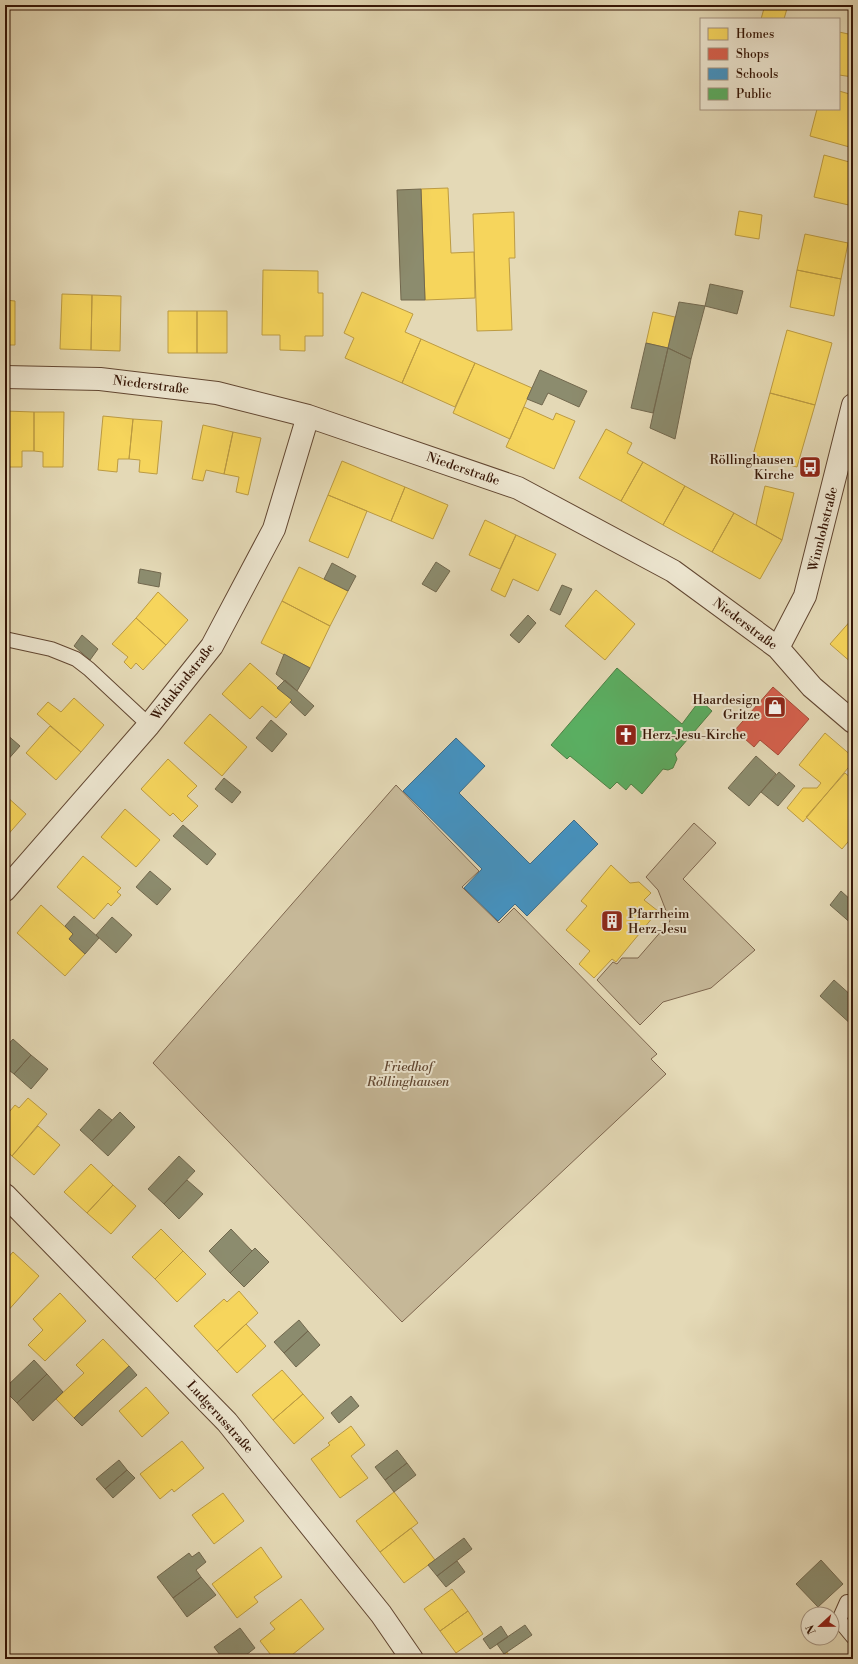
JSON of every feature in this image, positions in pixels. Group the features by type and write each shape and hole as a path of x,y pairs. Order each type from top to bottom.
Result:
{"street":[{"name":"Niederstraße","path":"5,376 100,379 217,393 308,416 518,488 672,571 778,648 812,687 853,722"},
{"name":"Winnlohstraße","path":"778,648 807,591 853,405"},
{"name":"Widukindstraße","path":"5,890 149,725 212,646 274,529 308,416"},
{"name":"Ludgerusstraße","path":"5,1195 227,1422 381,1614 412,1659"}],"lane":[{"path":"5,639 51,649 76,659 90,669 149,725"},
{"path":"847,1602 839,1620 853,1637"}],"green space":[{"name":"Friedhof Röllinghausen","path":"396,785 479,871 462,887 499,923 514,908 657,1054 651,1059 666,1074 402,1322 153,1063"},
{"path":"694,823 716,843 683,879 755,950 711,988 663,1002 640,1025 597,980 613,962 617,964 622,958 638,958 670,921 658,890 646,877"}],"building: Homes":[{"path":"765,5 788,5 784,18 761,18"},
{"path":"840,32 853,35 853,77 840,75"},
{"path":"840,91 853,95 853,148 810,136 817,110 840,110"},
{"path":"824,155 853,163 853,206 814,197"},
{"path":"448,188 451,253 474,252 475,298 425,300 421,189"},
{"path":"739,211 762,215 759,239 735,235"},
{"path":"514,212 515,258 509,258 512,330 477,331 473,214"},
{"path":"805,234 848,243 841,279 797,270"},
{"path":"263,270 318,271 318,293 323,293 323,336 305,336 305,351 280,350 280,335 262,335"},
{"path":"797,270 841,279 834,316 790,307"},
{"path":"362,292 413,314 405,332 421,339 402,383 345,358 354,338 344,333"},
{"path":"62,294 92,295 91,350 60,349"},
{"path":"92,295 121,296 120,351 91,350"},
{"path":"5,300 15,301 15,345 5,345"},
{"path":"168,311 197,311 197,353 168,353"},
{"path":"197,311 227,311 227,353 197,353"},
{"path":"653,312 675,317 668,348 646,343"},
{"path":"787,330 832,343 815,405 770,393"},
{"path":"421,339 475,363 455,407 402,383"},
{"path":"475,363 532,388 510,439 453,413"},
{"path":"770,393 815,405 797,467 753,455"},
{"path":"524,407 553,420 556,413 575,421 554,469 506,447"},
{"path":"5,411 34,412 34,451 22,451 22,467 5,467"},
{"path":"34,412 64,412 63,467 43,467 43,452 34,451"},
{"path":"103,416 133,419 129,459 118,459 117,472 98,470"},
{"path":"133,419 162,421 157,474 139,472 140,460 129,459"},
{"path":"203,425 233,432 224,474 206,470 203,481 192,479"},
{"path":"606,429 632,443 627,453 643,462 621,501 579,478"},
{"path":"233,432 261,438 248,495 236,492 239,477 224,474"},
{"path":"342,461 405,487 391,521 328,495"},
{"path":"643,462 685,486 663,525 621,501"},
{"path":"685,486 734,513 712,552 663,525"},
{"path":"765,486 794,493 782,540 756,525"},
{"path":"405,487 448,505 433,539 391,521"},
{"path":"328,495 367,511 348,558 309,541"},
{"path":"734,513 782,540 760,579 712,552"},
{"path":"485,520 516,535 500,569 469,555"},
{"path":"516,535 556,554 538,591 513,579 505,597 491,590"},
{"path":"299,567 348,591 330,626 282,601"},
{"path":"596,590 635,624 605,660 565,626"},
{"path":"158,592 188,620 166,645 136,618"},
{"path":"282,601 330,626 310,668 261,643"},
{"path":"136,618 166,645 143,670 136,663 131,669 124,662 128,657 112,644"},
{"path":"853,618 853,664 830,644"},
{"path":"250,663 292,700 276,718 262,706 250,719 222,694"},
{"path":"74,698 104,725 81,752 37,714 48,702 61,712"},
{"path":"210,714 247,747 222,776 184,743"},
{"path":"50,726 81,752 56,780 26,753"},
{"path":"825,733 853,757 853,762 803,822 787,808 803,788 817,788 821,783 799,765"},
{"path":"168,759 197,786 187,796 198,806 182,822 173,813 170,816 141,789"},
{"path":"845,773 853,780 853,836 842,849 806,817"},
{"path":"5,795 26,814 5,838"},
{"path":"125,809 160,840 136,867 101,837"},
{"path":"83,856 121,888 117,892 121,895 111,906 108,903 94,919 57,887"},
{"name":"Pfarrheim Herz-Jesu","path":"611,865 630,883 639,882 651,893 644,900 658,911 616,962 612,959 594,978 579,964 590,951 566,930 587,906 581,901"},
{"path":"41,905 73,934 69,939 85,954 65,976 17,933"},
{"path":"28,1098 47,1114 12,1156 5,1150 5,1117 15,1105 19,1108"},
{"path":"38,1126 60,1145 34,1175 12,1156"},
{"path":"91,1164 113,1185 87,1213 64,1192"},
{"path":"113,1185 136,1206 111,1234 87,1213"},
{"path":"161,1229 183,1251 155,1279 132,1257"},
{"path":"183,1251 206,1274 177,1302 155,1279"},
{"path":"13,1252 39,1276 5,1314 5,1261"},
{"path":"239,1291 258,1313 217,1351 194,1326 224,1299 227,1302"},
{"path":"60,1293 86,1321 45,1361 28,1345 43,1330 33,1319"},
{"path":"246,1324 266,1346 237,1373 217,1351"},
{"path":"103,1339 129,1366 74,1418 56,1399 84,1373 76,1365"},
{"path":"282,1370 303,1394 273,1420 252,1395"},
{"path":"146,1387 169,1413 142,1437 119,1411"},
{"path":"303,1394 324,1418 294,1444 273,1420"},
{"path":"351,1426 365,1445 351,1456 368,1478 340,1498 311,1459 330,1445 328,1443"},
{"path":"182,1441 204,1468 174,1492 172,1489 160,1499 140,1474"},
{"path":"394,1492 418,1523 380,1552 356,1521"},
{"path":"223,1493 244,1521 214,1544 192,1515"},
{"path":"411,1528 435,1560 404,1583 380,1552"},
{"path":"261,1547 282,1577 254,1597 258,1602 237,1618 212,1584"},
{"path":"452,1589 468,1611 440,1631 424,1609"},
{"path":"301,1599 324,1629 287,1659 274,1659 260,1641 275,1629 270,1623"},
{"path":"468,1611 483,1634 456,1653 440,1631"},
{"path":"507,1652 511,1659 497,1659 504,1654"}],"building: Shops":[{"path":"773,687 809,719 778,755 760,740 754,747 735,730"}],"building: Schools":[{"path":"456,738 485,766 459,793 530,864 574,820 598,844 527,916 515,904 498,921 464,888 482,869 403,791"}],"building: Public":[{"name":"Herz-Jesu-Kirche","path":"617,668 682,724 700,700 712,711 675,754 677,759 673,768 668,770 663,769 642,794 631,784 626,790 617,782 610,789 570,756 567,759 551,745"}],"building: Industry":[{"path":"421,189 425,300 401,300 397,190"},
{"path":"710,284 743,291 737,314 705,306"},
{"path":"679,302 705,306 691,359 668,348"},
{"path":"646,343 668,348 653,413 631,408"},
{"path":"668,348 691,359 675,439 650,428"},
{"path":"540,370 587,391 579,407 548,393 542,405 527,399"},
{"path":"436,562 450,571 436,592 422,584"},
{"path":"332,563 356,576 348,591 324,579"},
{"path":"140,569 161,573 159,587 138,583"},
{"path":"562,585 572,589 560,615 550,610"},
{"path":"528,615 536,623 519,643 510,635"},
{"path":"82,635 98,649 90,660 74,646"},
{"path":"284,654 310,668 297,691 276,674"},
{"path":"285,680 314,706 305,716 290,702 292,700 277,688"},
{"path":"271,720 287,734 272,752 256,738"},
{"path":"5,733 20,746 5,763"},
{"path":"756,756 776,774 749,806 728,788"},
{"path":"779,772 795,786 778,806 761,792"},
{"path":"224,778 241,792 232,803 215,789"},
{"path":"183,825 216,854 207,865 173,836"},
{"path":"150,871 171,889 157,905 136,887"},
{"path":"841,891 853,902 853,925 830,905"},
{"path":"74,916 99,938 85,954 69,939 73,934 65,926"},
{"path":"112,917 132,935 116,953 96,935"},
{"path":"834,980 853,997 853,1026 820,996"},
{"path":"13,1039 31,1055 14,1074 5,1067 5,1048"},
{"path":"31,1055 48,1069 31,1089 14,1074"},
{"path":"99,1109 112,1120 92,1141 80,1130"},
{"path":"120,1112 135,1127 108,1156 92,1141"},
{"path":"179,1156 195,1171 164,1204 148,1189"},
{"path":"187,1180 203,1194 179,1219 164,1204"},
{"path":"231,1229 252,1251 230,1273 209,1251"},
{"path":"255,1248 269,1262 244,1287 230,1273"},
{"path":"299,1320 308,1331 284,1353 274,1342"},
{"path":"308,1331 320,1345 296,1367 284,1353"},
{"path":"34,1360 47,1374 17,1403 5,1391 5,1388"},
{"path":"129,1366 137,1375 82,1426 74,1418"},
{"path":"47,1374 63,1392 33,1421 17,1403"},
{"path":"351,1396 359,1406 339,1423 331,1413"},
{"path":"397,1450 407,1463 385,1480 375,1467"},
{"path":"119,1460 127,1470 105,1489 96,1479"},
{"path":"407,1463 416,1475 394,1492 385,1480"},
{"path":"127,1470 135,1478 113,1498 105,1489"},
{"path":"464,1538 472,1549 437,1576 428,1565"},
{"path":"199,1552 206,1562 196,1570 201,1577 173,1598 157,1577 189,1553 192,1557"},
{"path":"821,1560 843,1584 819,1606 817,1606 796,1584"},
{"path":"457,1561 465,1572 446,1587 437,1576"},
{"path":"201,1577 216,1595 187,1617 173,1598"},
{"path":"525,1625 532,1635 504,1654 497,1644"},
{"path":"501,1626 508,1637 490,1649 483,1639"},
{"path":"240,1628 255,1648 241,1659 223,1659 214,1647"}],"place":[{"name":"Röllinghausen Kirche","path":"810,467"},
{"name":"Haardesign Gritze","path":"775,707"},
{"name":"Herz-Jesu-Kirche","path":"626,735"},
{"name":"Pfarrheim Herz-Jesu","path":"612,921"}]}
